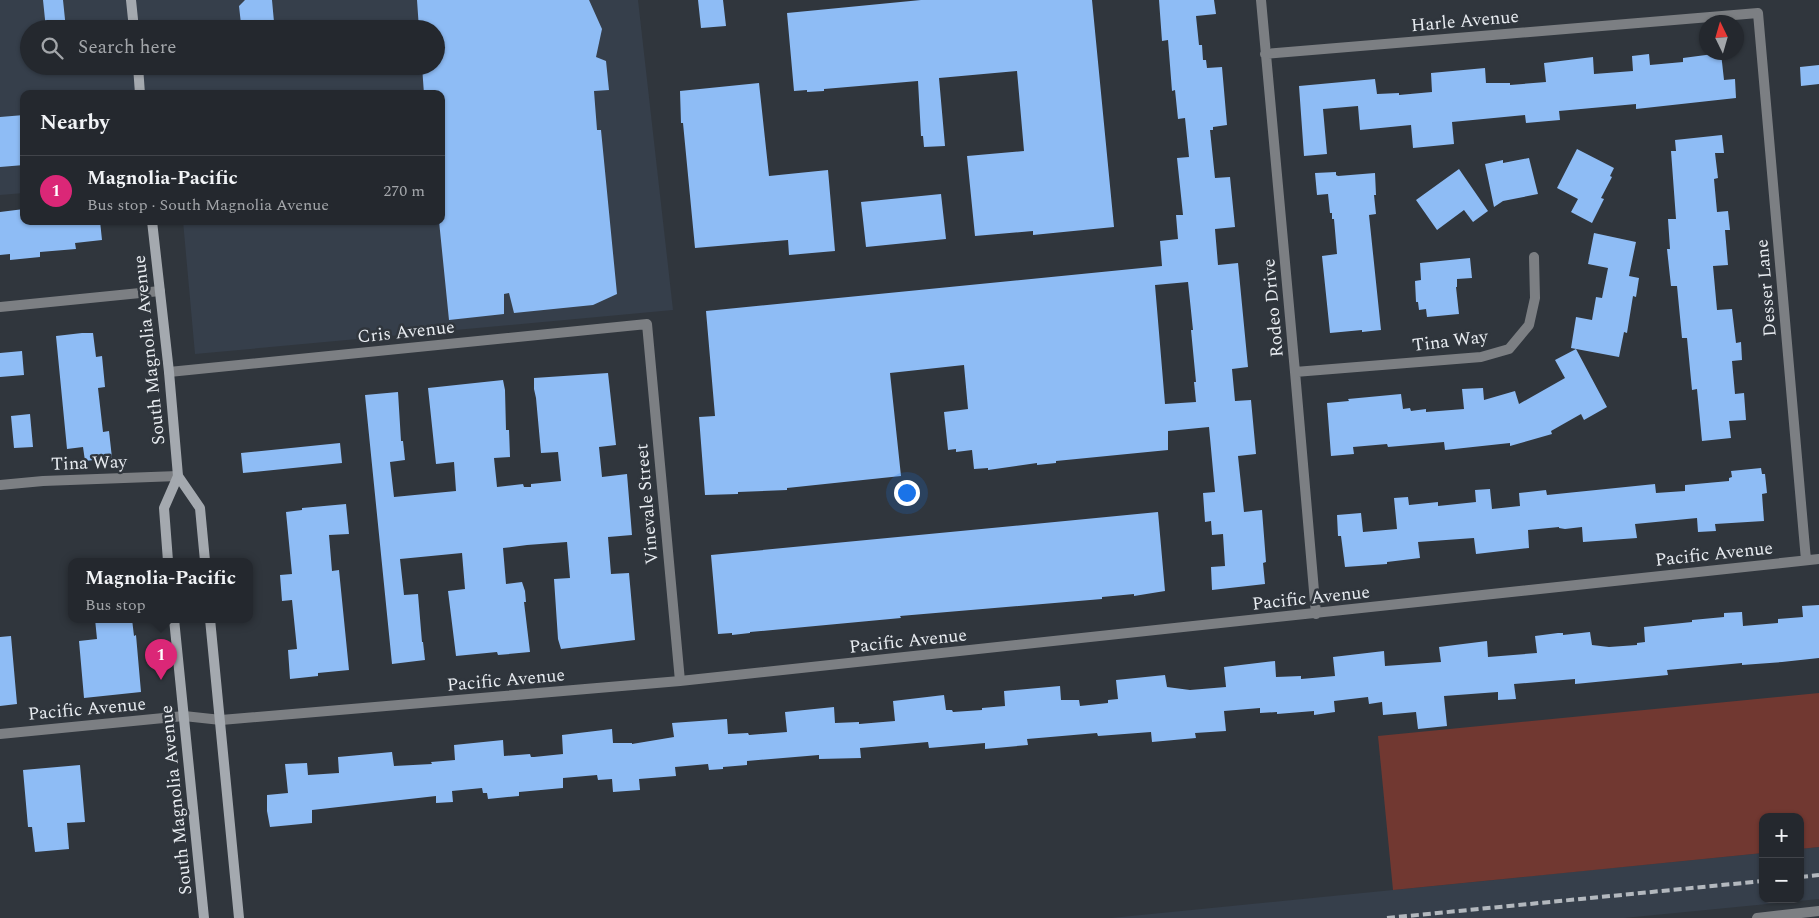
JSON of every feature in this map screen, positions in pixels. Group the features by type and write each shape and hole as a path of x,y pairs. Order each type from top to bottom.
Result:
{"main road":[{"path":"131,0 133,20"},
{"path":"139,75 140,90"},
{"name":"South Magnolia Avenue","path":"152,225 169,372 178,476 164,508 168,558"},
{"name":"South Magnolia Avenue","path":"178,476 200,508 205,558"},
{"name":"South Magnolia Avenue","path":"174,623 204,918"},
{"path":"210,623 239,918"}],"street":[{"name":"Rodeo Drive","path":"1260,0 1316,614"},
{"name":"Harle Avenue","path":"1265,54 1758,13"},
{"name":"Desser Lane","path":"1758,13 1806,560"},
{"name":"Tina Way","path":"1295,372 1481,357 1509,349 1529,325 1535,298 1534,257"},
{"path":"0,307 160,291"},
{"name":"Cris Avenue","path":"169,372 646,324"},
{"name":"Vinevale Street","path":"646,324 680,681"},
{"name":"Tina Way","path":"0,485 43,481 178,476"},
{"name":"Pacific Avenue","path":"0,734 184,716 221,720 680,681 1819,559"},
{"path":"1757,918 1819,912"}],"shaded area":[{"path":"0,0 638,0 673,310 195,354 183,225 445,225 445,90 20,90 20,193 0,195"},
{"path":"1819,693 1819,847 1804,849 1804,813 1759,813 1759,853 1393,890 1378,736"},
{"path":"1819,847 1819,899 1804,900 1804,849"},
{"path":"1759,853 1759,903 1778,903 1624,918 1111,918"}],"building":[{"path":"43,0 63,0 65,20 45,20"},
{"path":"245,0 272,0 274,20 241,20 239,6"},
{"path":"417,0 589,0 602,29 596,57 606,61 609,90 594,91 597,130 601,130 617,294 593,305 514,313 509,293 504,294 504,314 449,320 439,225 445,225 445,90 424,90 423,75 445,75 445,20 418,20"},
{"path":"698,0 723,0 726,26 701,28"},
{"path":"921,0 1092,0 1114,227 1033,235 1033,231 975,236 967,156 1024,151 1017,71 939,78 945,146 924,147 923,136 921,136 918,81 824,89 824,91 794,91 787,13"},
{"path":"1159,0 1214,0 1216,14 1196,16 1199,45 1202,45 1203,60 1206,60 1207,68 1222,67 1227,125 1213,127 1213,130 1210,130 1215,178 1230,177 1235,227 1215,229 1218,265 1238,263 1248,367 1232,369 1235,401 1251,400 1256,454 1238,456 1244,512 1262,510 1266,562 1263,563 1265,584 1212,590 1211,567 1225,566 1223,534 1212,535 1211,521 1205,522 1203,493 1215,492 1209,427 1168,431 1168,450 1056,461 1056,463 1037,465 1037,463 988,470 988,468 974,469 972,450 956,452 956,449 948,450 944,412 968,409 964,365 890,373 901,476 787,488 787,490 705,495 699,417 715,416 706,311 1162,266 1160,241 1178,239 1176,215 1183,215 1177,158 1189,157 1185,118 1178,119 1175,90 1172,91 1168,40 1162,41","holes":["1188,282 1193,330 1191,330 1196,402 1165,404 1155,285"]},
{"path":"1649,54 1650,65 1683,62 1683,58 1699,56 1699,60 1722,60 1724,80 1735,79 1736,98 1636,109 1636,104 1559,111 1560,120 1526,123 1525,115 1452,122 1454,144 1413,148 1411,125 1360,130 1358,106 1323,109 1327,154 1304,156 1299,86 1375,79 1377,94 1399,93 1399,95 1432,92 1431,73 1485,68 1486,83 1510,83 1510,85 1546,82 1544,63 1593,57 1594,74 1633,71 1632,56"},
{"path":"1819,65 1819,84 1801,86 1800,67"},
{"path":"759,83 769,176 828,170 835,251 789,255 788,240 695,248 683,123 681,123 680,91"},
{"path":"20,115 20,165 0,167 0,117"},
{"path":"1722,135 1724,153 1715,153 1718,178 1714,179 1717,212 1728,211 1730,230 1725,230 1728,265 1713,266 1717,310 1732,309 1736,343 1741,342 1742,360 1732,361 1735,394 1744,393 1746,420 1729,421 1731,438 1702,441 1697,389 1692,390 1687,338 1682,338 1677,286 1671,286 1667,249 1670,249 1668,219 1676,219 1671,151 1676,151 1675,140"},
{"path":"1577,149 1614,168 1610,176 1612,177 1601,198 1604,199 1592,223 1571,212 1578,199 1557,188"},
{"path":"1529,158 1538,194 1503,201 1494,207 1485,164 1503,160 1503,163"},
{"path":"1459,169 1488,211 1473,222 1464,210 1437,230 1416,200"},
{"path":"1336,172 1338,176 1375,173 1376,195 1374,195 1376,214 1369,215 1381,330 1330,333 1322,256 1337,254 1334,219 1332,219 1332,213 1330,213 1328,194 1317,195 1315,173"},
{"path":"941,194 946,239 866,247 861,202"},
{"path":"20,210 20,225 100,225 102,240 75,243 76,249 40,252 40,257 10,260 10,254 0,255 0,212"},
{"path":"1594,233 1636,242 1629,276 1639,278 1636,297 1633,296 1627,333 1624,332 1619,357 1571,348 1576,317 1592,320 1596,297 1602,298 1608,268 1588,264"},
{"path":"1470,258 1472,278 1457,279 1459,314 1427,317 1426,309 1419,310 1418,302 1416,302 1415,281 1421,280 1420,263"},
{"path":"93,333 96,357 102,356 105,387 98,388 103,432 109,431 112,458 85,461 83,447 67,449 56,336"},
{"path":"1576,349 1607,407 1584,420 1581,414 1551,431 1552,434 1510,446 1510,443 1445,450 1444,442 1388,447 1387,444 1353,447 1354,454 1331,456 1327,403 1401,394 1403,409 1410,408 1411,411 1426,409 1426,412 1464,409 1462,389 1483,388 1484,400 1515,391 1519,404 1565,378 1555,360"},
{"path":"22,351 24,375 0,377 0,353"},
{"path":"608,373 616,445 599,447 602,477 627,474 632,535 608,537 611,574 629,573 635,640 561,649 558,639 554,579 570,578 567,542 527,545 503,548 506,584 522,582 525,591 526,602 524,602 530,652 498,655 497,652 456,656 448,591 465,589 462,553 400,559 404,595 418,594 425,660 392,664 365,395 398,392 401,441 403,441 405,460 390,462 394,497 456,491 454,462 436,464 428,388 503,380 506,430 509,430 510,457 494,458 497,487 523,484 524,487 531,487 531,484 561,481 558,452 541,453 534,378"},
{"path":"30,414 33,447 14,448 11,416"},
{"path":"340,443 342,463 243,473 241,453"},
{"path":"1761,468 1762,474 1765,474 1767,493 1762,494 1764,521 1715,524 1716,531 1698,532 1697,518 1635,524 1637,538 1583,542 1582,527 1528,530 1529,548 1476,554 1474,538 1418,542 1420,558 1387,562 1387,564 1345,567 1341,536 1338,536 1337,515 1361,513 1363,532 1397,529 1394,498 1408,497 1409,505 1438,502 1438,506 1476,502 1475,490 1490,489 1492,509 1520,506 1519,493 1546,490 1547,495 1655,484 1656,493 1685,491 1685,485 1729,481 1729,478 1732,477 1731,471"},
{"path":"346,504 349,534 329,535 332,571 339,570 349,670 318,673 318,676 290,679 288,650 297,649 292,600 282,601 280,575 292,574 286,512 302,510 302,508"},
{"path":"1158,512 1165,591 1134,596 1134,594 1102,597 1102,599 900,616 901,618 732,635 732,633 718,634 711,555"},
{"path":"1819,605 1819,658 1667,670 1668,675 1575,684 1575,679 1514,684 1516,699 1498,700 1498,692 1444,696 1447,726 1418,729 1416,712 1383,715 1382,702 1369,704 1368,697 1334,701 1335,712 1314,715 1314,711 1277,714 1277,712 1260,713 1260,708 1224,711 1226,731 1195,733 1196,738 1152,742 1151,732 1098,736 1097,733 1027,739 1028,745 985,749 985,743 929,748 928,742 860,748 861,758 819,759 819,755 747,761 747,765 723,767 723,769 709,770 708,764 675,767 676,776 639,779 640,790 613,792 612,779 598,780 597,775 563,778 563,788 519,792 519,796 488,799 487,793 483,793 482,788 452,791 453,802 436,803 436,796 312,810 312,823 270,827 267,811 267,795 288,793 285,764 307,763 308,775 339,773 338,757 392,752 394,766 432,764 431,762 455,760 454,745 503,740 504,756 530,754 531,757 534,757 563,754 562,735 612,729 613,743 632,744 674,737 672,723 727,719 728,734 748,733 749,735 787,732 785,712 834,707 835,723 859,722 859,724 895,721 893,701 944,695 946,710 952,710 953,712 982,710 982,708 1005,706 1004,691 1060,686 1061,700 1079,700 1080,706 1108,703 1108,700 1118,699 1116,680 1165,675 1167,687 1190,690 1226,687 1224,667 1275,661 1276,677 1301,676 1301,679 1335,676 1333,657 1384,651 1385,666 1441,662 1439,647 1487,641 1488,657 1537,653 1535,636 1558,633 1563,633 1563,635 1590,632 1592,645 1609,647 1637,645 1637,643 1645,642 1644,627 1692,622 1692,620 1724,617 1724,613 1742,612 1743,626 1778,623 1778,619 1803,617 1802,606"},
{"path":"95,623 132,623 134,636 136,635 141,692 84,698 79,641 97,639"},
{"path":"11,636 17,704 0,706 0,637"},
{"path":"80,765 85,822 67,823 69,849 35,852 32,827 28,827 23,770"}],"railway":[{"path":"1804,877 1819,875"},
{"path":"1387,918 1759,881"}],"place":[{"name":"Magnolia-Pacific","path":"161,680"}]}
